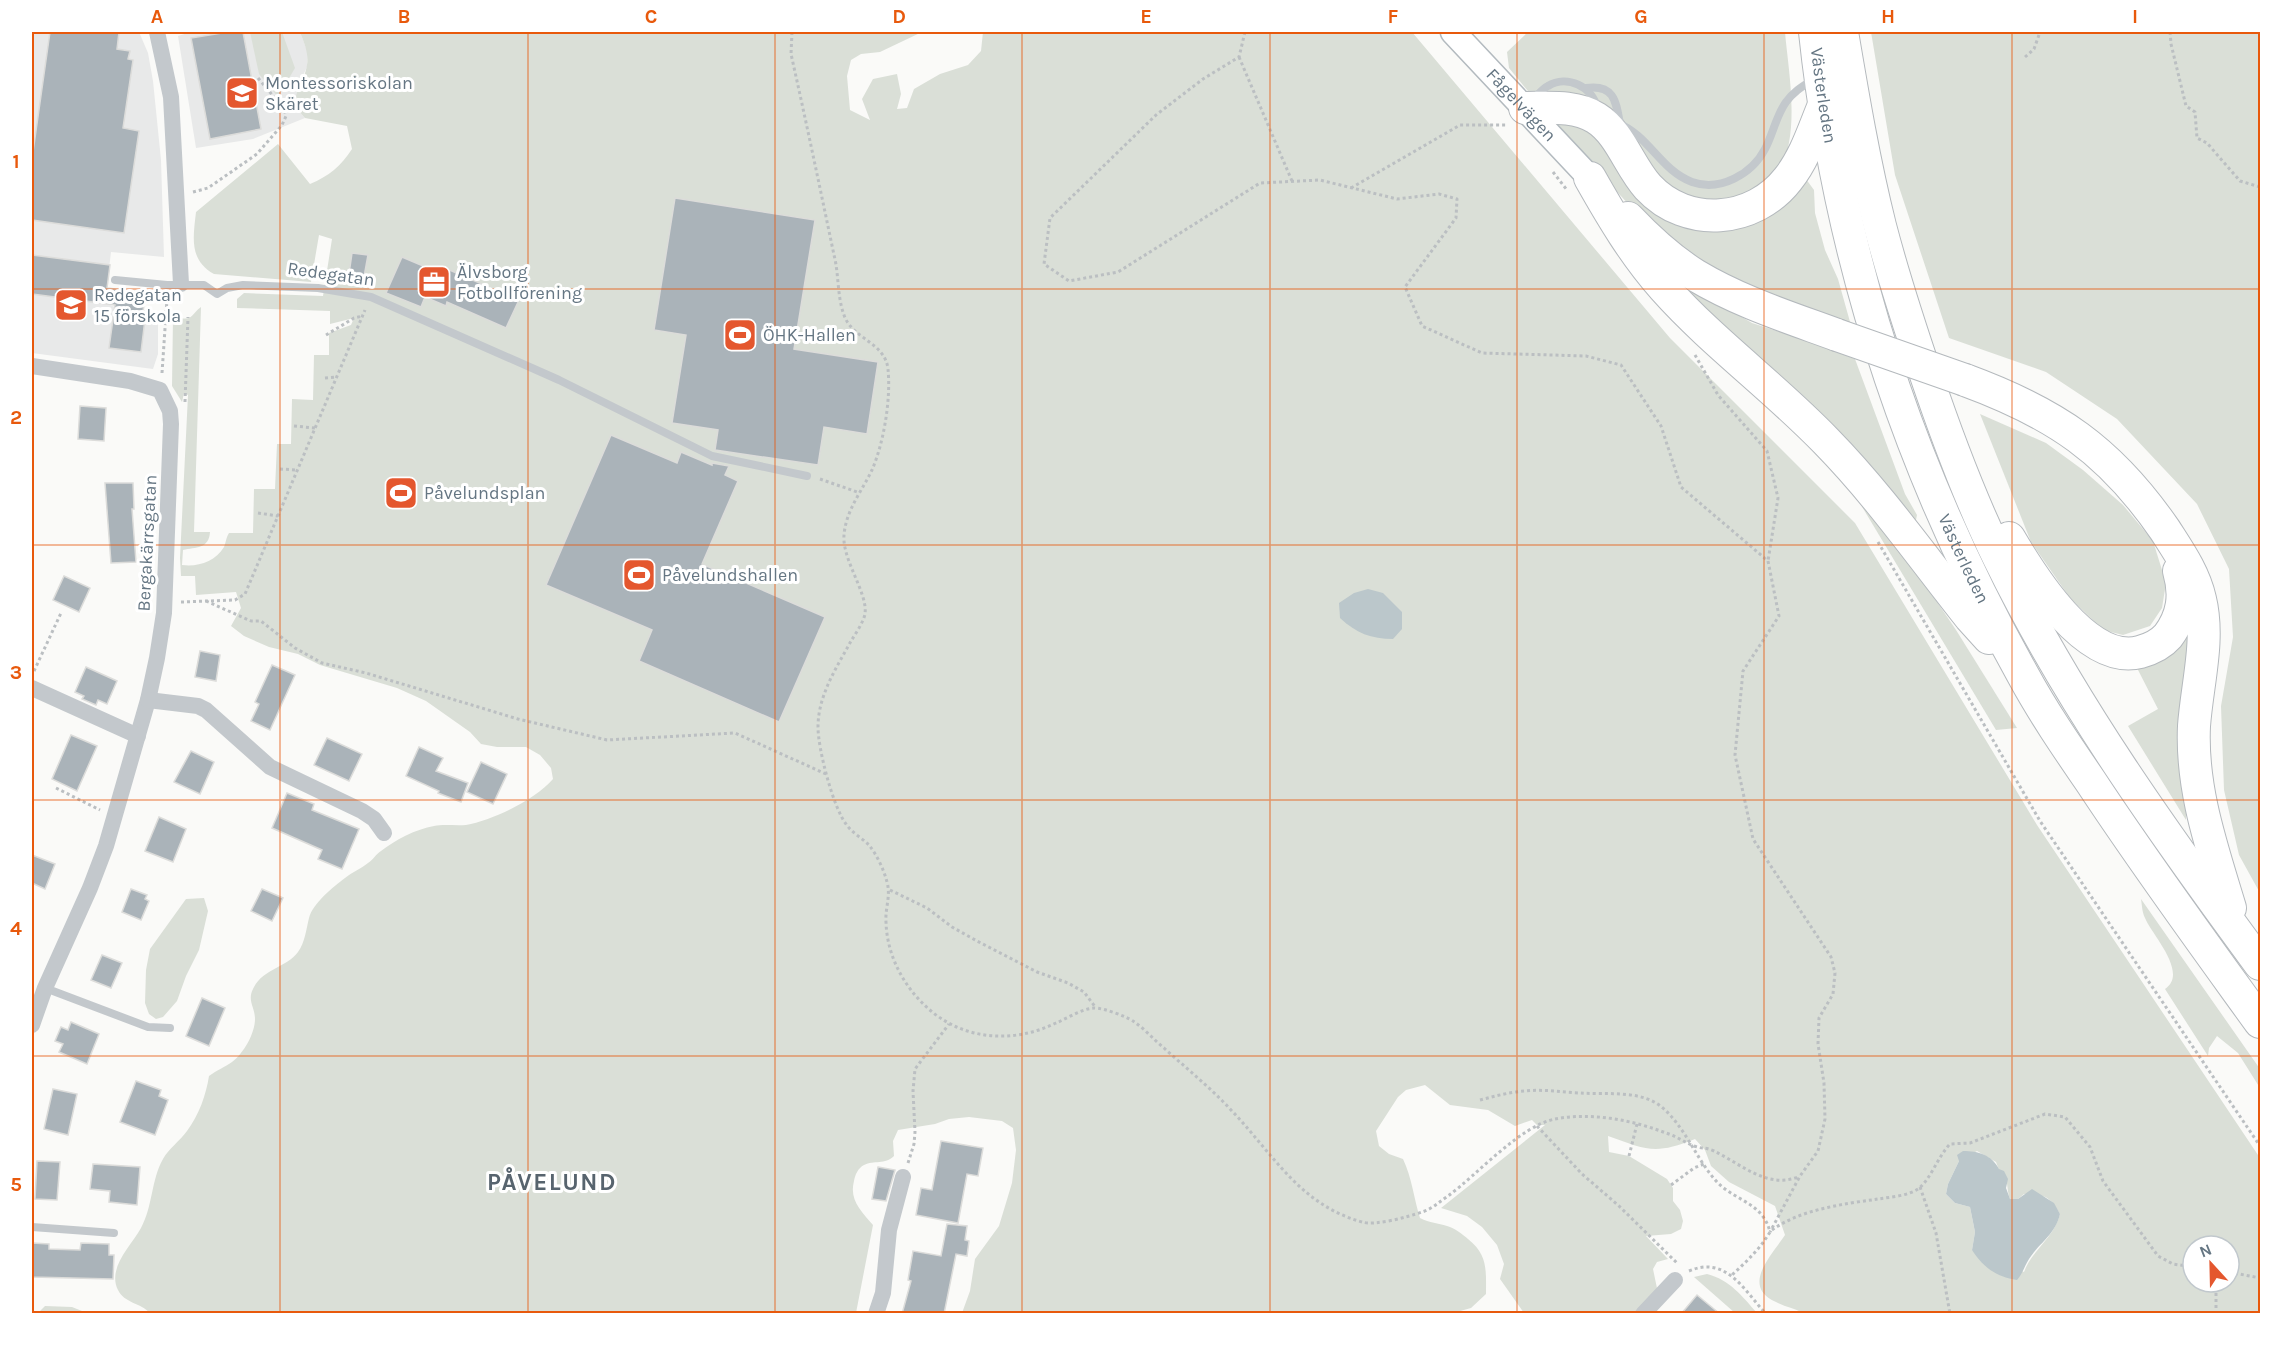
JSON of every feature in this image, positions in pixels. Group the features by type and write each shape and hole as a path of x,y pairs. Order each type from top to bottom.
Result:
{"highway":[{"name":"Västerleden","path":"1815,32 1843,210 1863,289 1894,393 1929,481 1976,586 2024,676 2055,728 2119,825 2260,1022"},
{"name":"Västerleden","path":"1842,32 1855,112 1880,225 1900,297 1946,435 1999,558 2040,636 2084,710 2136,789 2260,964"},
{"path":"1520,116 1578,109 1609,122 1610,132 1640,177 1662,199 1676,208 1693,214 1728,215 1769,199 1789,178 1799,162 1823,90"},
{"path":"1581,188 1620,231 1663,287 1691,316 1825,439 1846,462 1970,617 2024,676"},
{"path":"1581,188 1693,274 1726,292 1758,306 2010,397 2045,415 2077,435 2110,464 2137,493 2168,536 2193,577 2200,600 2203,625 2194,726 2195,773 2201,810 2238,934"},
{"path":"1946,435 2025,565 2059,609 2083,634 2113,652 2132,654 2150,649 2164,640 2176,625 2183,593 2180,574 2168,536"}],"street":[{"path":"157,32 171,98 177,195 174,285"},
{"name":"Fågelvägen","path":"1453,32 1581,188"},
{"path":"32,366 130,381 160,390"},
{"name":"Bergakärrsgatan","path":"32,1025 38,986 90,888 116,817 157,658 164,603 171,424 170,411 160,390"},
{"path":"32,688 138,736"},
{"path":"148,700 198,706 206,710 270,767 362,811 374,819 384,833"},
{"path":"876,1314 883,1293 889,1230 903,1177"},
{"path":"1643,1314 1681,1276"}],"lane":[{"path":"1520,116 1547,86 1557,82 1572,82 1586,88 1599,86 1608,91 1615,99 1609,122"},
{"path":"1586,88 1609,122"},
{"name":"Redegatan","path":"115,280 204,285 217,294 227,288 252,285 318,288 371,297 559,380 712,456 807,476"},
{"path":"38,986 148,1027 170,1028"},
{"path":"32,1227 114,1233"}],"path":[{"path":"792,32 791,54 838,270 843,313 849,326 880,350 888,369 886,414 879,450 870,474 857,492 844,535 845,546 866,608 860,626 826,688 819,713 819,738 826,774 844,822 868,844 876,856 890,890 885,917 893,960 911,991 929,1010 949,1024 985,1037 1016,1035 1042,1029 1074,1014 1096,1008 1132,1020 1232,1110 1289,1179 1325,1207 1368,1225 1428,1211 1529,1130 1548,1120 1580,1116 1637,1124 1671,1134 1691,1145 1711,1149 1740,1167 1773,1180 1786,1181 1800,1176"},
{"path":"1245,32 1239,57 1292,181"},
{"path":"2025,57 2034,50 2040,32"},
{"path":"2170,32 2186,106 2194,112 2197,138 2207,143 2240,181 2260,187"},
{"path":"1239,57 1203,79 1156,115 1050,218 1044,264 1069,281 1118,272 1260,183 1320,180 1397,199 1438,194 1457,199 1456,218 1405,287 1422,326 1482,353 1586,356 1620,365 1661,426 1681,487 1768,561"},
{"path":"177,195 208,188 257,154 282,125 285,116 284,109 258,78"},
{"path":"1351,188 1460,126 1520,116"},
{"path":"1551,170 1581,188"},
{"path":"160,390 166,329 174,285"},
{"path":"164,603 235,600 245,594 371,297"},
{"path":"326,335 354,318 363,316"},
{"path":"185,402 188,317"},
{"path":"1690,348 1718,394 1767,451 1778,498 1768,561 1779,616 1743,671 1735,755 1753,839 1830,957 1835,973 1833,994 1819,1018 1818,1044 1824,1083 1825,1119 1818,1151 1800,1176 1770,1232 1752,1256 1731,1275"},
{"path":"325,378 337,377"},
{"path":"294,426 315,428"},
{"path":"280,469 297,470"},
{"path":"807,476 857,492"},
{"path":"258,513 278,516"},
{"path":"1876,538 2040,820 2260,1146"},
{"path":"206,601 251,621 261,621 295,648 322,663 366,673 518,718 607,740 735,733 826,774"},
{"path":"32,677 61,613"},
{"path":"56,788 116,817"},
{"path":"890,890 927,909 952,927 1037,972 1068,983 1084,992 1096,1008"},
{"path":"903,1177 914,1144 915,1069 949,1024"},
{"path":"1480,1100 1502,1094 1540,1090 1621,1094 1654,1101 1664,1109 1720,1185 1755,1206 1763,1215 1770,1232"},
{"path":"1770,1232 1792,1218 1840,1206 1907,1194 1920,1187 1929,1177 1939,1155 1950,1144 1970,1143 2045,1114 2065,1117 2090,1147 2103,1181 2158,1256 2173,1264 2181,1265"},
{"path":"1629,1156 1637,1124"},
{"path":"1537,1125 1582,1174 1644,1230 1681,1276 1694,1269 1713,1267 1726,1271 1766,1314"},
{"path":"1671,1185 1694,1168 1704,1164"},
{"path":"1920,1187 1936,1233 1950,1314"},
{"path":"2241,1274 2260,1278"},
{"path":"2216,1314 2217,1294"}],"shaded area":[{"path":"32,32 139,32 148,53 161,160 164,257 111,252 105,303 115,307 146,311 158,316 158,354 153,369 32,353"},
{"name":"Montessoriskolan Skäret","path":"191,32 300,32 308,53 307,67 298,86 296,108 305,118 253,139 196,148 178,36"},
{"path":"250,32 282,32 295,68 278,97 259,74"},
{"path":"300,32 922,32 880,52 861,54 851,60 847,76 850,110 870,120 862,99 873,79 897,74 901,94 897,109 907,108 914,89 940,74 968,65 981,51 983,32 1412,32 1670,338 1855,523 2037,825 2260,1158 2260,1313 1803,1313 1776,1302 1760,1288 1762,1270 1785,1235 1775,1206 1729,1182 1711,1166 1705,1150 1695,1139 1670,1147 1651,1149 1608,1136 1609,1152 1629,1156 1667,1179 1673,1188 1673,1201 1680,1210 1683,1221 1681,1229 1671,1234 1646,1236 1668,1259 1657,1262 1653,1269 1658,1293 1640,1313 1524,1313 1500,1279 1504,1264 1497,1245 1482,1227 1467,1216 1441,1208 1545,1125 1537,1125 1532,1120 1515,1126 1488,1110 1450,1105 1425,1085 1406,1090 1398,1097 1376,1131 1379,1146 1389,1154 1403,1159 1420,1218 1456,1230 1475,1245 1482,1257 1486,1270 1486,1294 1471,1308 1453,1313 962,1313 970,1291 975,1259 999,1226 1012,1183 1016,1150 1013,1128 1002,1121 969,1117 898,1130 893,1141 894,1156 891,1159 864,1165 857,1172 853,1194 860,1210 873,1225 856,1313 150,1313 124,1298 115,1282 118,1265 145,1220 159,1167 168,1151 184,1135 195,1118 204,1098 209,1076 232,1062 245,1048 255,1024 251,1001 253,989 262,977 287,962 298,952 304,940 311,912 319,901 340,882 399,839 427,827 466,825 488,819 525,801 553,779 551,768 540,755 526,747 497,747 481,744 470,732 426,701 397,688 320,665 298,654 269,647 244,636 231,626 241,608 236,592 196,595 195,576 181,576 188,395 184,393 182,402 172,386 173,317 188,318 201,307 194,532 210,532 204,544 183,550 182,565 200,564 211,560 224,547 229,533 253,533 254,489 275,489 277,444 291,444 292,399 313,400 314,355 329,355 329,333 351,325 354,318 330,324 330,311 237,308 237,299 244,293 323,296 332,239 319,235 311,282 214,274 200,262 194,247 196,212 278,144 310,184 334,170 352,149 347,126 305,118 296,108 296,95 306,71 306,48","holes":["1977,1151 1996,1162 2006,1178 2010,1199 2018,1199 2024,1194 2046,1197 2060,1214 2053,1230 2032,1257 2024,1272 1972,1250 1975,1232 1970,1207 1955,1203 1946,1194 1948,1184 1959,1161"]},
{"path":"1528,32 1785,32 1791,121 1789,144 1783,164 1772,182 1755,195 1706,207 1657,181 1621,124 1606,105 1583,97 1532,96 1509,68 1507,52"},
{"path":"1871,32 2260,32 2260,893 2239,855 2224,790 2221,706 2233,637 2229,569 2197,504 2117,419 2046,372 1949,338 1895,175"},
{"path":"1568,123 1595,131 1685,227 1714,231 1740,226 1803,175 1814,190 1815,213 1825,250 1838,279 1852,329 1729,284 1632,208 1555,125"},
{"path":"1668,273 1752,323 1855,359 1905,494 1917,515 1915,525"},
{"path":"1980,414 2046,443 2083,470 2123,505 2153,541 2166,583 2162,608 2150,626 2123,635 2103,630 2070,598 2031,542"},
{"path":"1843,475 1896,541 1956,630 2017,728 1996,730"},
{"path":"1368,589 1383,593 1402,612 1402,629 1393,639 1364,634 1340,618 1339,603 1354,593"},
{"path":"2188,610 2186,820 2128,726 2158,709 2137,668"},
{"path":"204,898 208,911 199,950 177,1001 163,1017 156,1019 149,1014 145,1003 146,970 150,949 186,899"},
{"path":"2141,899 2260,1069 2260,1088 2238,1053 2217,1036 2209,1048 2208,1056 2165,989 2171,982 2173,974 2171,964 2145,918"},
{"path":"1963,1151 1984,1155 2004,1171 2008,1179 2006,1188 2010,1199 2018,1199 2032,1189 2054,1203 2060,1214 2055,1228 2033,1253 2017,1280 1996,1274 1976,1256 1972,1250 1975,1232 1970,1207 1955,1203 1946,1194 1948,1184 1959,1161 1957,1155"},
{"path":"1707,1274 1729,1284 1757,1313 1735,1313 1694,1277"},
{"path":"45,1306 72,1307 87,1313 38,1313"}],"building":[{"path":"50,32 119,32 117,49 130,51 128,59 133,60 123,128 139,131 124,233 32,220 32,159"},
{"path":"243,32 261,129 210,139 191,38"},
{"name":"ÖHK-Hallen","path":"675,198 815,220 794,349 878,362 867,434 824,427 818,465 715,450 718,430 672,423 686,335 654,330"},
{"path":"352,253 368,255 364,277 349,274"},
{"path":"32,255 110,265 107,288 146,293 141,352 109,348 115,305 32,294"},
{"name":"Älvsborg Fotbollförening","path":"402,257 435,271 438,265 519,300 506,328 447,302 446,306 425,297 421,307 386,293"},
{"path":"80,406 106,408 104,441 78,439"},
{"name":"Påvelundshallen","path":"611,435 677,463 681,452 712,465 712,463 729,466 725,475 738,481 702,564 825,617 779,722 639,661 652,630 546,585"},
{"path":"105,483 133,483 134,509 132,509 136,562 111,563"},
{"path":"64,576 90,588 79,612 53,600"},
{"path":"200,651 220,655 216,681 195,677"},
{"path":"272,665 295,675 270,730 251,721 259,704 255,702"},
{"path":"86,667 117,681 107,704 98,700 96,705 82,699 84,696 75,692"},
{"path":"71,735 97,746 77,791 52,779"},
{"path":"327,738 362,754 349,781 314,765"},
{"path":"419,747 443,758 436,771 468,783 461,802 406,776"},
{"path":"191,751 214,762 200,794 174,782"},
{"path":"481,762 507,774 493,804 467,792"},
{"path":"287,793 314,804 312,810 359,829 342,869 318,859 322,850 272,828"},
{"path":"159,817 186,829 173,862 145,851"},
{"path":"32,855 55,864 45,889 32,883"},
{"path":"131,889 147,895 145,899 149,901 141,920 122,912"},
{"path":"262,889 283,898 272,921 251,911"},
{"path":"102,955 122,963 111,988 91,980"},
{"path":"202,998 225,1008 209,1046 186,1036"},
{"path":"71,1022 99,1034 87,1064 59,1052 63,1044 55,1041 61,1027 68,1030"},
{"path":"136,1081 161,1090 159,1096 168,1100 155,1135 120,1122"},
{"path":"53,1089 77,1094 68,1135 44,1129"},
{"path":"941,1141 983,1148 978,1176 967,1174 958,1223 916,1215 921,1188 932,1190"},
{"path":"37,1161 60,1162 57,1200 35,1199"},
{"path":"93,1164 140,1167 137,1205 109,1202 110,1191 90,1189"},
{"path":"878,1167 895,1170 886,1201 872,1199"},
{"path":"947,1224 967,1226 965,1240 969,1241 967,1256 956,1254 944,1314 902,1314 911,1281 908,1280 913,1251 941,1256"},
{"path":"32,1243 49,1244 49,1249 80,1250 81,1243 109,1244 109,1255 114,1255 113,1279 32,1277"},
{"path":"1697,1295 1720,1314 1681,1314"}],"place":[{"name":"Montessoriskolan Skäret","path":"242,93"},
{"name":"Älvsborg Fotbollförening","path":"434,282"},
{"name":"Redegatan 15 förskola","path":"71,305"},
{"name":"ÖHK-Hallen","path":"740,335"},
{"name":"Påvelundsplan","path":"401,493"},
{"name":"Påvelundshallen","path":"639,575"}],"district":[{"name":"PÅVELUND","path":"552,1182"}]}
